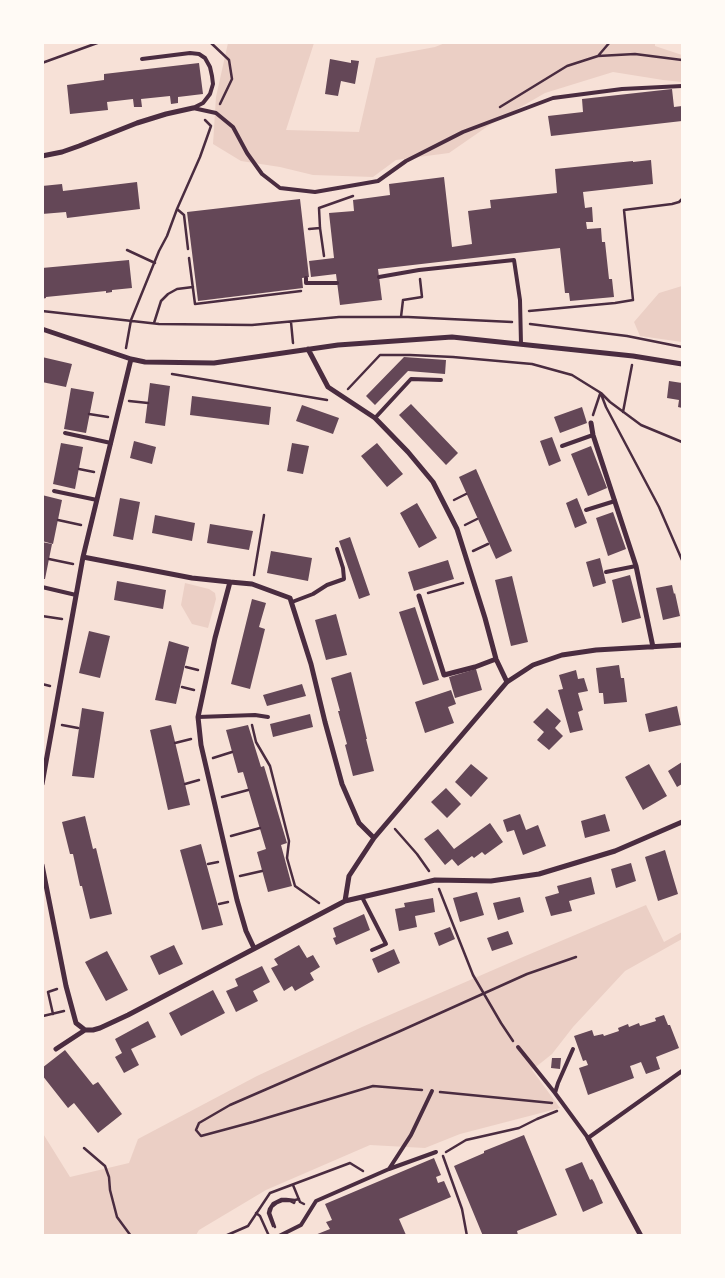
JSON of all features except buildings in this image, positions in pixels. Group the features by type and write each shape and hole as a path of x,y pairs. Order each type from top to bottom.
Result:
{"street":[{"path":"42,156 62,152 137,123 193,108"},
{"path":"42,329 145,362 214,363 338,345 452,337 633,356 682,364"},
{"path":"308,349 328,387 375,418 408,452 433,482 457,529 496,659 507,682"},
{"path":"42,784 81,565 131,359"},
{"path":"591,423 593,435 636,566 652,647"},
{"path":"83,557 192,578 252,584 290,598 311,664 342,784 358,823 374,838"},
{"path":"230,582 215,638 198,717 204,760 237,903 254,948"},
{"path":"419,596 444,675 496,659"},
{"path":"345,901 349,876 374,838 507,682 533,665 562,655 596,650 682,645"},
{"path":"56,1049 85,1030 100,1028 128,1015 345,901 435,880 491,881 539,874 615,851 682,822"},
{"path":"42,864 66,986 76,1023 85,1030"},
{"path":"588,1138 641,1236"}],"lane":[{"path":"142,59 190,53 199,54 206,58 212,76 210,94 203,103 193,108"},
{"path":"193,108 216,113 233,127 247,153 262,174 280,188 315,192 378,181 406,162 463,132 553,98 622,89 682,86"},
{"path":"379,277 419,270 514,260 520,300 520,344"},
{"path":"306,278 306,283 337,283"},
{"path":"375,418 411,379 441,380"},
{"path":"65,433 111,443"},
{"path":"562,446 593,435"},
{"path":"54,491 97,500"},
{"path":"586,510 614,501"},
{"path":"292,602 344,579 343,568 337,549"},
{"path":"606,572 636,566"},
{"path":"42,587 76,595"},
{"path":"198,717 250,715 268,717"},
{"path":"362,897 386,944 372,950"},
{"path":"518,1047 588,1138 682,1071"},
{"path":"555,1093 573,1049"},
{"path":"389,1169 411,1135 432,1091"},
{"path":"277,1232 301,1225 316,1201 389,1169 438,1151"}],"path":[{"path":"42,63 100,42"},
{"path":"210,42 229,60 232,79 216,113"},
{"path":"598,56 610,42"},
{"path":"503,105 567,66 598,56 635,54 682,60"},
{"path":"131,359 126,348 131,320 200,157 211,126 193,108"},
{"path":"324,256 319,208 354,196"},
{"path":"525,311 633,300 624,210 672,204 682,199"},
{"path":"177,208 184,215 188,249"},
{"path":"309,229 320,228"},
{"path":"127,250 155,263"},
{"path":"189,258 195,304 307,291 306,283"},
{"path":"401,317 403,300 422,297 419,270"},
{"path":"154,323 161,301 168,294 177,289 193,287"},
{"path":"42,311 154,323 252,325 339,317 401,317 521,323 627,336 682,347"},
{"path":"291,322 293,351"},
{"path":"342,396 380,355 453,357 532,364 572,375 601,392 610,402 641,426 682,442"},
{"path":"623,412 633,356"},
{"path":"172,374 329,400"},
{"path":"591,423 601,392"},
{"path":"601,392 606,407 659,508 682,560"},
{"path":"121,400 148,403"},
{"path":"90,414 116,419"},
{"path":"78,469 103,474"},
{"path":"252,584 264,515"},
{"path":"58,520 90,527"},
{"path":"465,555 488,544"},
{"path":"49,559 81,565"},
{"path":"419,596 454,587"},
{"path":"42,616 71,621"},
{"path":"250,715 256,742 270,766 289,841 287,858 295,886 328,909"},
{"path":"53,724 78,728"},
{"path":"175,743 200,737"},
{"path":"204,760 232,752"},
{"path":"185,784 208,778"},
{"path":"213,799 248,790"},
{"path":"222,839 260,828"},
{"path":"401,837 417,854 435,880 473,975 501,1023 518,1047"},
{"path":"232,879 262,871"},
{"path":"560,1100 551,1103 373,1086 208,1135 201,1136 196,1130 199,1122 230,1105 526,974 576,958"},
{"path":"43,1016 53,1014 48,992 66,986"},
{"path":"442,1154 466,1140 519,1128 566,1107"},
{"path":"84,1148 105,1166 117,1217 131,1236"},
{"path":"438,1151 442,1154 462,1209 467,1236"},
{"path":"225,1236 248,1226 270,1194 350,1163 373,1177"},
{"path":"277,1232 271,1218 272,1207 284,1200 290,1200 294,1203 295,1200 300,1201 293,1185"},
{"path":"256,1213 260,1216 268,1235"}],"shaded area":[{"path":"228,43 314,43 286,130 359,132 376,58 435,47 445,43 655,43 655,46 682,55 682,82 613,72 545,93 488,126 449,153 396,160 373,177 313,175 280,167 241,161 213,144 216,97"},
{"path":"682,286 682,342 640,336 634,322 659,293"},
{"path":"185,583 209,589 215,593 216,599 208,628 192,624 181,605"},
{"path":"646,905 664,942 682,932 682,939 625,971 573,1027 552,1054 532,1070 560,1108 460,1134 425,1148 370,1145 266,1190 199,1230 196,1235 43,1235 42,1132 70,1177 129,1163 138,1139 257,1076 362,1027"}]}
